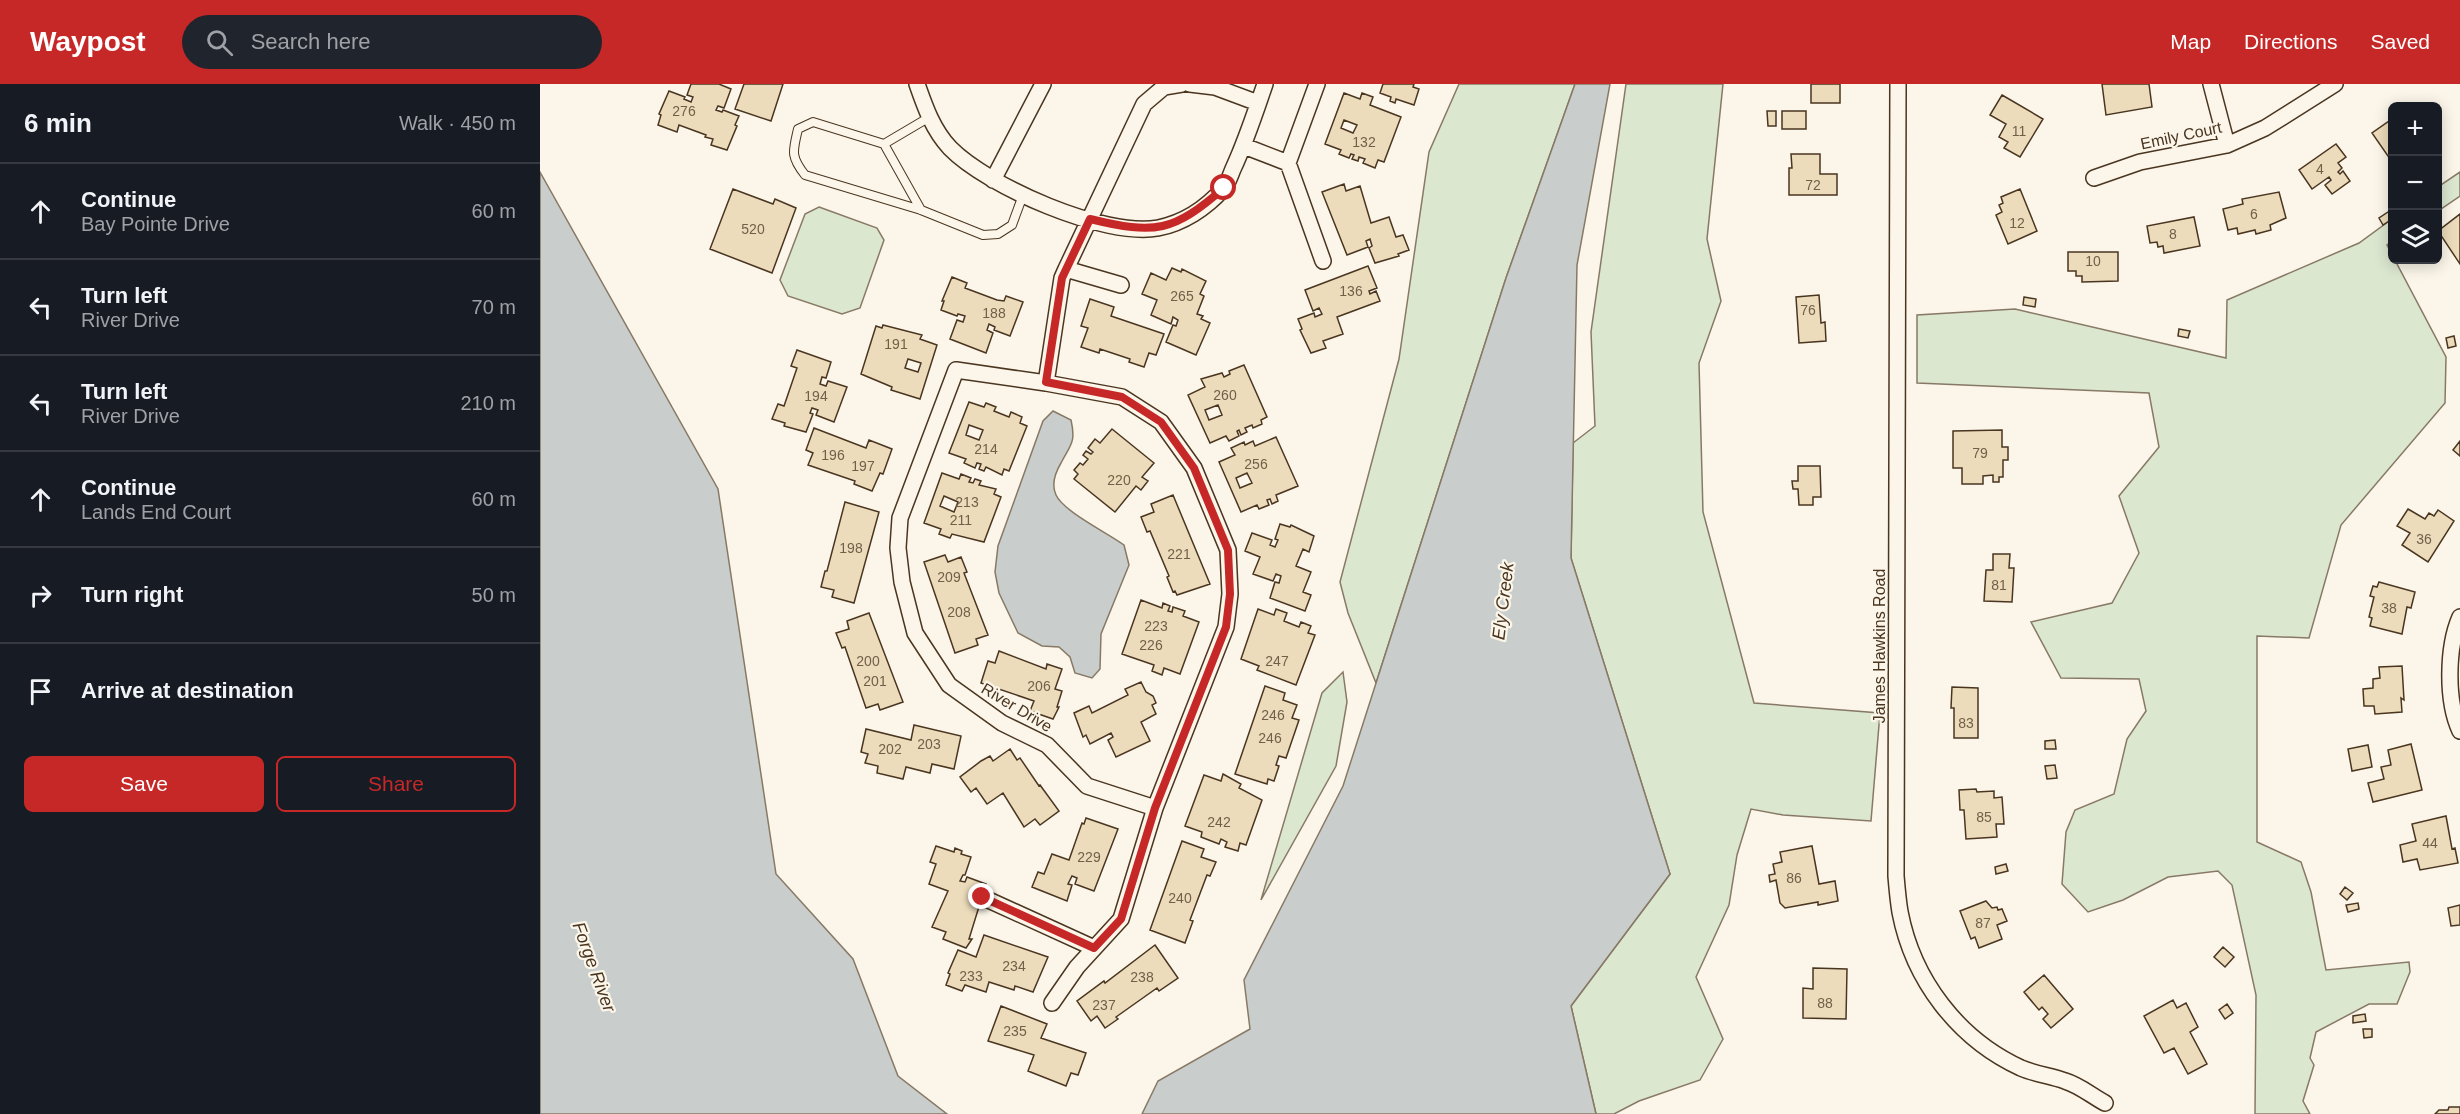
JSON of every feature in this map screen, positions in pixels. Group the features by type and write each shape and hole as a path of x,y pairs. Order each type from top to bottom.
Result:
{"street":[{"path":"917,84 928,118 950,147 984,175 1023,195 1090,219 1135,229 1156,228 1178,222 1193,214 1224,188 1244,146 1265,84"},
{"path":"993,180 1042,84"},
{"path":"1046,382 1062,278 1066,269 1144,104 1164,87 1182,84"},
{"path":"1190,84 1215,87 1258,103"},
{"path":"1317,84 1288,163 1323,261"},
{"name":"James Hawkins Road","path":"1898,84 1896,876 1900,912 1908,941 1927,984 1961,1029 1982,1046 2022,1068 2068,1082 2105,1103"},
{"path":"2211,84 2227,145"},
{"name":"Emily Court","path":"2094,178 2140,162 2227,145 2265,128 2335,84"},
{"path":"1244,146 1288,163"},
{"path":"1066,269 1121,285"},
{"name":"River Drive","path":"956,370 1046,382 1122,397 1161,422 1194,468 1228,550 1230,594 1226,627 1155,808 1086,786 1047,745 1002,723 949,685 915,633 902,582 898,548 900,518 956,370"},
{"path":"2460,617 2451,663 2452,714 2460,731"},
{"path":"1052,1003 1077,967 1121,919 1155,808"},
{"path":"982,897 1094,948"}],"lane":[{"path":"884,144 928,118"},
{"path":"921,210 884,144 813,122 798,129 792,153 796,164 805,175 921,210 983,235 998,234 1012,225 1023,195"}],"green space":[{"path":"1459,84 1575,84 1506,278 1376,683 1348,613 1340,582 1399,359 1429,152"},
{"path":"1626,84 1723,84 1707,239 1721,301 1699,363 1703,512 1754,703 1880,713 1871,821 1783,815 1751,809 1737,855 1729,905 1696,977 1723,1039 1700,1080 1639,1101 1614,1114 1596,1114 1571,1006 1670,874 1571,558 1573,443 1595,426 1591,332"},
{"path":"2460,172 2460,196 2442,208 2442,184"},
{"path":"819,207 877,228 884,240 860,308 842,314 788,296 780,280 805,214"},
{"path":"2388,222 2388,264 2397,264 2446,357 2445,403 2341,525 2309,638 2257,636 2257,842 2301,862 2311,892 2326,970 2409,962 2410,972 2397,1004 2369,1004 2316,1032 2310,1058 2314,1065 2303,1101 2310,1114 2255,1114 2256,995 2232,885 2218,871 2168,877 2123,900 2088,912 2062,884 2066,832 2075,810 2114,794 2127,739 2146,711 2139,679 2061,678 2031,622 2112,603 2139,553 2119,496 2159,447 2149,393 1917,383 1917,315 2015,309 2226,358 2227,300 2359,243"},
{"path":"1343,672 1347,702 1336,766 1261,900 1322,693"}],"water":[{"name":"Ely Creek","path":"1575,84 1610,84 1577,265 1571,558 1670,874 1571,1006 1596,1114 1142,1114 1158,1081 1250,1029 1244,980 1343,786 1506,278"},
{"name":"Forge River","path":"540,172 718,489 776,874 853,959 898,1076 947,1114 540,1114"},
{"path":"1053,411 1071,420 1073,433 1070,447 1055,475 1056,495 1077,515 1124,545 1129,565 1101,634 1100,669 1092,678 1075,673 1070,657 1059,647 1042,646 1018,633 999,593 995,572 998,546 1043,421"}],"building":[{"path":"691,84 719,84 731,89 724,108 718,106 716,110 739,116 727,150 711,145 713,139 705,137 706,135 679,125 677,132 658,125 661,115 659,114 669,91 691,102 693,97 687,95"},
{"path":"744,84 783,84 771,121 735,109"},
{"path":"1383,84 1414,84 1413,87 1419,89 1414,105 1396,99 1395,103 1390,101 1391,97 1380,93"},
{"path":"1811,84 1840,84 1840,103 1811,103"},
{"path":"2102,84 2149,84 2152,107 2106,115"},
{"path":"1344,93 1360,99 1362,93 1373,97 1370,105 1401,117 1384,162 1378,160 1375,168 1363,163 1365,159 1359,157 1358,161 1352,159 1354,155 1351,154 1349,158 1339,154 1341,150 1325,144","holes":["1344,120 1357,125 1353,133 1341,128"]},
{"path":"2002,95 2043,119 2020,157 2004,148 2008,142 1999,137 2006,124 1990,115"},
{"path":"1767,111 1776,111 1776,126 1768,126"},
{"path":"1782,111 1806,111 1806,129 1782,129"},
{"path":"2388,122 2388,156 2372,133"},
{"path":"2336,144 2346,157 2338,163 2342,168 2338,172 2340,174 2343,171 2350,181 2332,194 2325,185 2331,180 2329,177 2312,189 2299,170"},
{"path":"1791,154 1820,154 1820,174 1837,174 1837,195 1789,195"},
{"path":"1344,184 1346,191 1360,186 1371,223 1389,217 1396,237 1403,235 1409,250 1398,254 1399,256 1375,263 1369,248 1372,246 1370,239 1366,241 1368,247 1347,255 1322,192"},
{"path":"733,189 773,204 775,199 796,208 772,273 710,249"},
{"path":"2020,189 2037,231 2008,244 1996,215 2002,212 1999,205 2003,203 2001,197"},
{"path":"2279,192 2286,218 2270,225 2271,230 2256,234 2255,230 2238,234 2237,228 2228,230 2223,209 2243,204 2242,199"},
{"path":"2388,212 2388,222 2383,225 2379,218"},
{"path":"2460,214 2460,264 2442,237 2442,228"},
{"path":"2194,217 2200,246 2164,253 2163,246 2158,247 2157,242 2150,243 2147,226"},
{"path":"2068,252 2118,252 2118,281 2082,282 2082,276 2076,276 2076,271 2068,271"},
{"path":"1368,266 1377,288 1369,291 1370,294 1376,291 1380,301 1337,317 1343,334 1323,341 1326,348 1311,353 1300,330 1302,329 1298,319 1314,313 1315,317 1322,314 1319,308 1313,311 1305,290"},
{"path":"1172,268 1181,272 1182,269 1206,281 1200,294 1204,296 1197,314 1203,316 1201,319 1210,323 1196,355 1166,342 1173,325 1176,326 1178,320 1173,317 1171,324 1151,315 1157,300 1142,294 1151,273 1166,280"},
{"path":"952,277 967,283 965,288 997,300 1004,301 1006,296 1023,302 1010,336 994,330 995,327 989,324 987,330 993,333 986,353 950,339 957,320 963,322 965,316 958,314 957,316 941,310 944,301 942,301"},
{"path":"1819,295 1821,323 1825,322 1826,341 1799,343 1796,297"},
{"path":"2024,297 2036,299 2035,307 2023,305"},
{"path":"1090,299 1114,307 1111,316 1164,334 1156,355 1149,353 1144,367 1129,362 1130,359 1100,349 1099,353 1081,347 1088,328 1081,326"},
{"path":"883,325 922,335 920,339 937,345 920,399 891,390 892,387 861,374 876,326 882,328","holes":["908,359 921,363 918,372 905,368"]},
{"path":"2179,329 2190,331 2188,338 2178,336"},
{"path":"2454,336 2456,346 2448,348 2446,338"},
{"path":"797,350 831,362 826,378 822,377 820,384 826,386 828,381 847,387 834,422 816,415 818,410 812,408 810,413 813,414 806,432 784,426 785,423 772,419 778,404 784,406 797,368 791,366"},
{"path":"1244,365 1267,417 1261,420 1262,424 1253,428 1252,425 1245,428 1247,432 1241,435 1239,430 1237,431 1239,436 1229,441 1226,436 1210,443 1188,395 1205,387 1201,379 1222,373 1224,377 1230,374 1229,371","holes":["1218,405 1222,415 1209,420 1205,410"]},
{"path":"969,402 984,407 986,403 996,407 994,411 1009,417 1011,412 1022,417 1020,423 1027,426 1009,471 1004,469 1002,475 986,467 984,471 979,469 981,464 977,463 975,468 964,463 966,459 949,453","holes":["969,425 983,430 979,440 966,435"]},
{"path":"814,428 866,448 869,440 892,449 883,474 880,473 872,491 854,484 855,481 808,465 813,453 806,450"},
{"path":"1112,429 1154,463 1142,477 1148,481 1141,490 1136,486 1115,512 1074,479 1078,474 1074,470 1088,459 1083,455 1086,451 1091,454 1093,452 1088,448 1095,439 1100,443"},
{"path":"2002,430 2002,447 2008,447 2008,460 2003,460 2003,477 1999,477 1999,482 1993,482 1993,475 1983,476 1983,484 1962,484 1962,468 1953,468 1953,431"},
{"path":"1276,437 1298,486 1276,495 1278,501 1272,504 1270,499 1267,500 1269,505 1259,509 1257,505 1241,512 1219,462 1235,455 1231,448 1244,442 1245,445 1253,441 1255,446","holes":["1247,473 1252,483 1240,488 1236,478"]},
{"path":"2460,441 2460,456 2453,450"},
{"path":"1798,466 1820,466 1821,497 1813,497 1813,505 1799,505 1798,489 1793,489 1792,481 1798,481"},
{"path":"942,473 959,479 961,474 971,478 969,482 973,483 975,479 981,481 979,485 996,489 994,494 1001,497 984,542 952,534 950,538 939,534 941,529 924,523","holes":["944,496 958,502 954,512 940,506"]},
{"path":"1173,495 1210,584 1177,595 1175,591 1173,592 1167,577 1169,576 1150,531 1147,532 1141,517 1154,512 1151,504"},
{"path":"845,502 879,512 854,603 832,597 834,590 821,587"},
{"path":"2408,509 2425,519 2429,513 2434,516 2438,510 2454,521 2428,562 2402,545 2410,533 2397,526"},
{"path":"1280,524 1290,527 1291,525 1314,536 1309,552 1303,549 1296,566 1311,572 1303,592 1311,595 1305,611 1270,598 1275,582 1279,583 1281,576 1276,574 1273,581 1253,574 1260,557 1245,551 1252,533 1272,540 1270,545 1275,547"},
{"path":"1993,554 2010,554 2009,568 2014,568 2012,602 1984,601 1986,570 1993,570"},
{"path":"945,555 948,562 961,557 967,572 964,573 988,635 976,639 978,645 955,653 924,562"},
{"path":"2379,582 2415,592 2411,608 2407,607 2402,634 2370,626 2372,618 2369,617 2374,597 2370,596 2373,586 2377,587"},
{"path":"1141,600 1162,608 1163,603 1170,606 1168,611 1172,612 1173,607 1185,611 1183,616 1199,622 1180,674 1164,668 1162,675 1152,671 1154,665 1122,654"},
{"path":"1258,609 1274,615 1276,609 1287,613 1284,621 1299,627 1301,622 1311,626 1308,633 1315,635 1296,685 1257,670 1259,666 1241,659"},
{"path":"869,613 903,702 880,710 878,704 866,708 845,647 842,648 836,633 849,629 847,621"},
{"path":"999,651 1046,669 1047,664 1062,669 1055,689 1062,691 1057,707 1059,707 1053,719 1030,711 1034,701 981,683 988,661 995,663"},
{"path":"2402,666 2404,700 2401,698 2402,712 2375,714 2374,706 2364,706 2363,689 2373,688 2373,679 2380,678 2379,667"},
{"path":"1141,682 1156,703 1152,705 1156,714 1141,722 1150,741 1116,757 1108,740 1113,737 1111,733 1090,744 1086,735 1083,737 1074,713 1089,706 1092,713 1128,695 1125,689"},
{"path":"1265,686 1285,693 1283,700 1297,705 1292,718 1299,720 1286,758 1279,756 1276,765 1279,766 1274,781 1268,779 1267,784 1235,774"},
{"path":"1952,687 1978,688 1978,738 1954,738 1954,708 1951,708"},
{"path":"914,725 961,736 954,769 932,764 930,773 906,767 903,779 877,773 878,766 865,763 868,754 861,752 866,729 911,740"},
{"path":"2055,740 2056,749 2045,749 2045,741"},
{"path":"2411,744 2422,790 2373,802 2368,783 2384,779 2381,767 2391,765 2388,750"},
{"path":"2368,745 2372,767 2352,771 2348,749"},
{"path":"1010,749 1017,760 1020,758 1059,811 1040,825 1035,819 1024,827 1003,793 987,804 976,788 971,792 960,777 981,761 990,756 993,761"},
{"path":"2055,765 2057,778 2047,779 2045,766"},
{"path":"1223,774 1241,784 1239,788 1262,800 1246,845 1240,843 1238,851 1225,847 1227,842 1221,839 1219,844 1201,837 1202,832 1185,826 1204,775 1221,781"},
{"path":"1976,789 1977,792 1994,791 1994,798 2002,797 2004,824 1996,824 1997,837 1966,839 1964,810 1960,810 1959,790"},
{"path":"2446,816 2452,849 2455,848 2458,863 2420,870 2417,859 2403,862 2400,845 2416,841 2412,824"},
{"path":"1086,818 1118,829 1094,891 1075,884 1077,878 1072,876 1068,884 1072,885 1067,901 1032,887 1038,872 1044,874 1052,854 1069,860 1082,823 1084,824"},
{"path":"1182,841 1204,849 1201,857 1216,862 1210,876 1207,875 1190,920 1193,921 1185,943 1150,930"},
{"path":"936,846 954,852 955,848 962,851 961,854 971,857 965,875 960,881 965,882 967,877 986,884 969,939 972,939 966,948 943,939 946,932 932,927 948,891 929,884 936,864 930,862"},
{"path":"1812,846 1819,884 1835,881 1838,901 1785,908 1780,903 1776,880 1770,882 1769,875 1775,874 1773,864 1782,862 1780,852"},
{"path":"2006,864 2008,871 1996,874 1995,867"},
{"path":"2345,887 2353,893 2347,900 2340,894"},
{"path":"1986,901 1992,908 2002,909 2007,921 1997,925 2002,939 1979,948 1975,937 1971,939 1960,911"},
{"path":"2358,903 2359,909 2348,912 2346,905"},
{"path":"2460,905 2460,925 2451,926 2448,908"},
{"path":"984,935 1048,957 1033,992 1015,986 1014,990 989,982 986,992 965,985 962,991 946,985 950,974 948,973 958,950 976,957"},
{"path":"1155,945 1178,978 1159,991 1157,988 1116,1017 1118,1019 1105,1028 1097,1016 1091,1021 1077,1001"},
{"path":"2223,947 2234,957 2225,967 2214,957"},
{"path":"1813,968 1847,969 1846,1019 1803,1018 1803,988 1813,989"},
{"path":"2044,975 2073,1009 2051,1028 2043,1019 2048,1014 2042,1007 2039,1010 2024,992"},
{"path":"2173,1000 2177,1008 2186,1003 2198,1027 2190,1032 2207,1064 2188,1074 2174,1048 2164,1053 2144,1016"},
{"path":"2227,1004 2233,1013 2225,1019 2219,1010"},
{"path":"1001,1006 1047,1024 1041,1038 1086,1053 1078,1075 1071,1073 1066,1086 1028,1071 1034,1055 988,1041"},
{"path":"2365,1014 2366,1021 2353,1023 2353,1016"},
{"path":"2363,1029 2372,1029 2372,1037 2364,1038"},
{"path":"2449,1107 2460,1107 2460,1114 2435,1114 2439,1110 2448,1110"}],"route":[{"path":"982,897 1094,948 1121,919 1155,808 1226,627 1230,594 1228,550 1194,468 1161,422 1122,397 1046,382 1062,278 1090,219 1135,229 1156,228 1178,222 1193,214 1224,188"}]}
